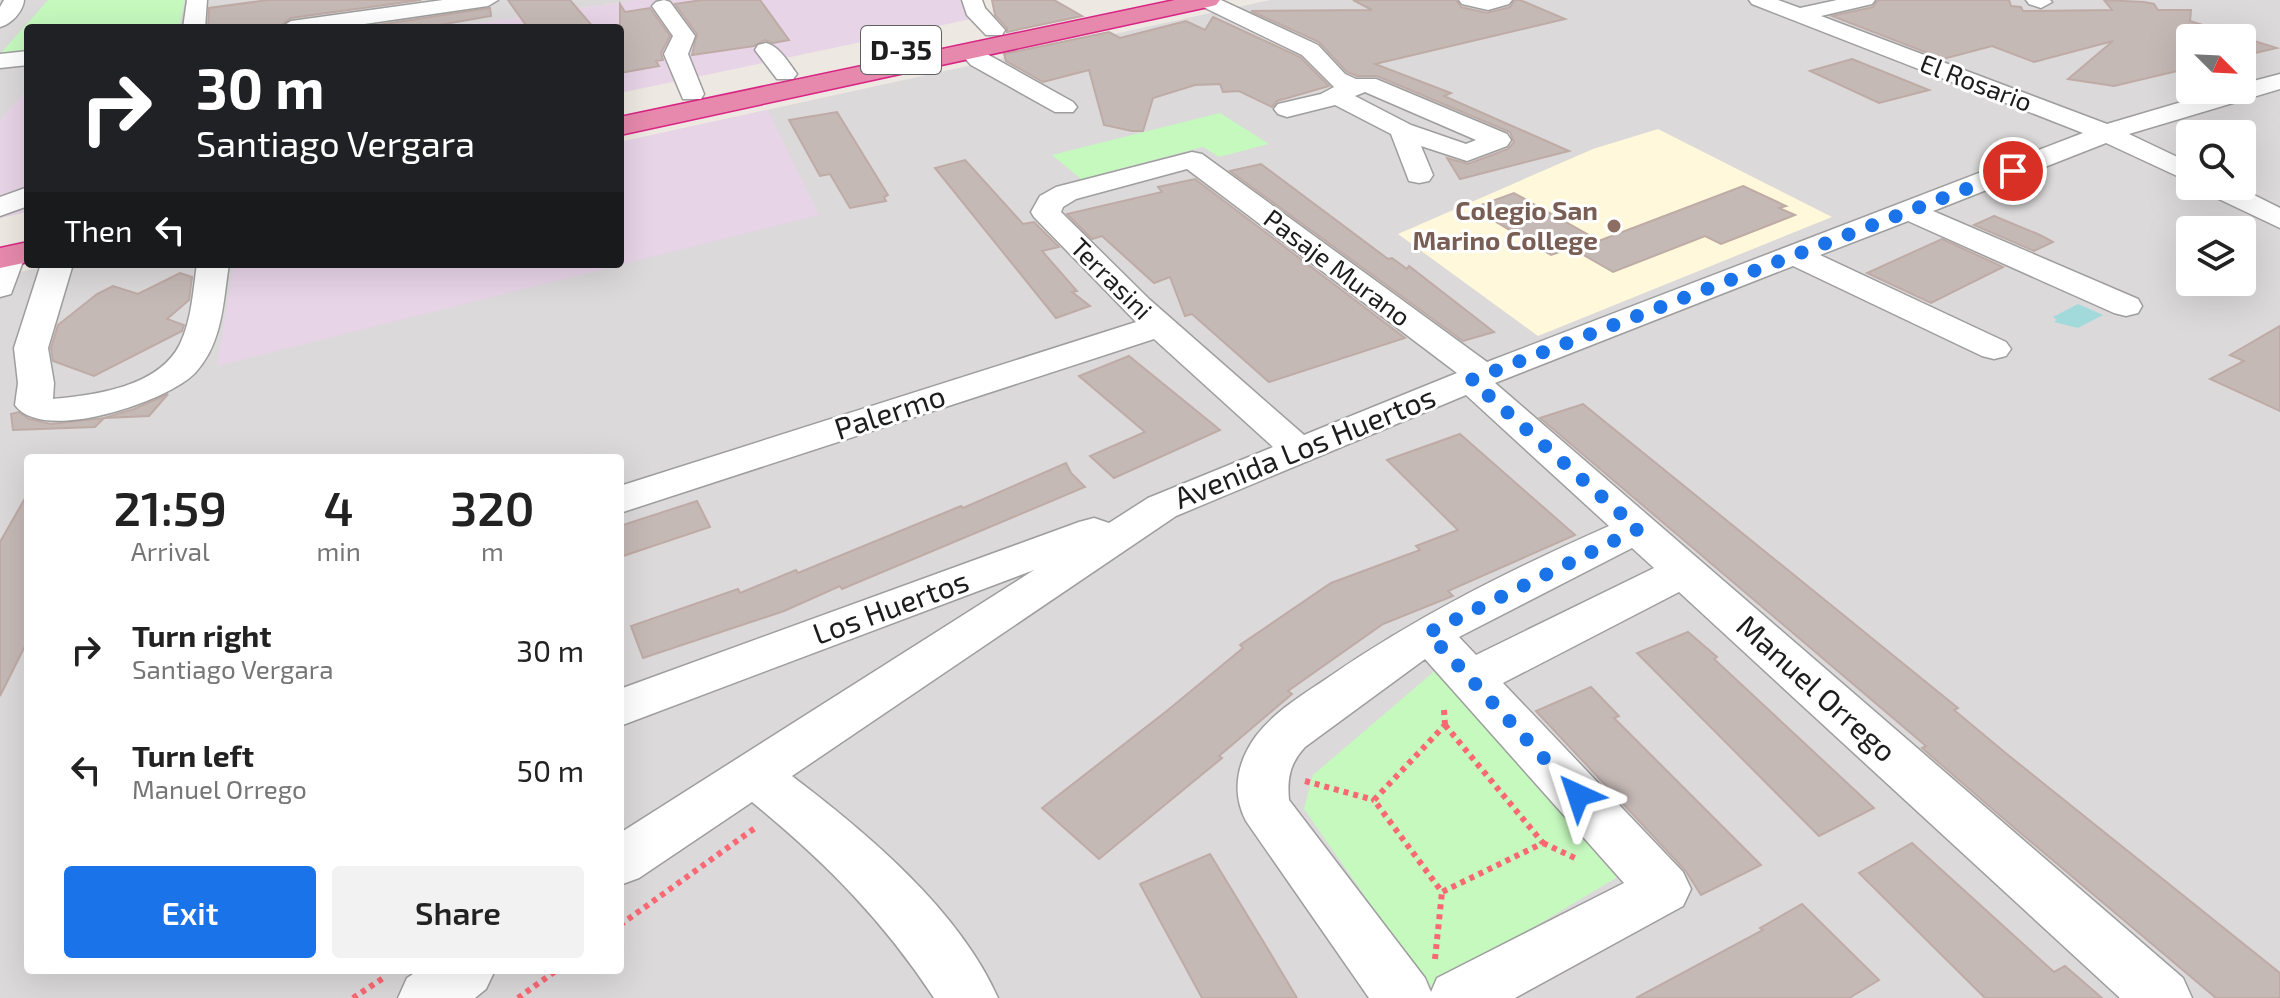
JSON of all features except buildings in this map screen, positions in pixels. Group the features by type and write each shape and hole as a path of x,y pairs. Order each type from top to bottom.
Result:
{"highway":[{"name":"D-35","path":"624,108 1141,0"},
{"name":"D-35","path":"624,125 1206,0"}],"street":[{"path":"0,20 13,6 14,0"},
{"path":"194,24 197,0"},
{"path":"302,24 313,0"},
{"path":"319,24 431,5 488,0"},
{"path":"972,0 975,10 994,30"},
{"path":"1206,0 1310,50 1344,91 1369,114 1402,130 1467,153 1498,140 1367,84 1344,91 1287,109"},
{"path":"1469,0 1488,4 1502,0"},
{"name":"El Rosario","path":"1759,0 2109,134 2176,167"},
{"path":"1798,15 1865,0"},
{"path":"663,6 684,36 676,54 692,94"},
{"path":"766,50 785,74"},
{"path":"969,51 979,60 1064,107"},
{"path":"0,61 24,58"},
{"name":"Avenida Los Huertos","path":"624,859 1162,507 1476,377 2125,126 2280,81"},
{"path":"1344,125 1369,114"},
{"path":"1402,130 1419,175"},
{"name":"Terrasini","path":"1192,160 1066,193 1056,197 1047,207 1049,217 1148,316 1298,449"},
{"name":"Pasaje Murano","path":"1192,160 1476,377"},
{"path":"0,207 24,198"},
{"path":"2242,200 2280,219"},
{"path":"1910,211 2126,306"},
{"path":"1795,255 1994,349"},
{"path":"56,268 31,348 31,361 38,380 33,405 47,411 134,394 164,382 195,349 212,268"},
{"name":"Palermo","path":"624,475 1148,316"},
{"name":"Palermo","path":"624,499 1148,316"},
{"name":"Manuel Orrego","path":"1476,377 1684,571 2162,998"},
{"name":"Los Huertos","path":"624,707 1162,507"},
{"path":"1428,633 1664,889 1432,988 1264,806 1264,770 1273,750 1287,733 1377,666 1428,633 1638,529"},
{"path":"1471,678 1684,571"},
{"path":"753,774 846,850 891,896 933,947 968,998"},
{"path":"428,998 461,974"}],"path":[{"path":"1374,800 1445,725 1543,843 1442,892"},
{"path":"1264,770 1374,800 1442,892 1432,988"},
{"path":"353,998 390,974"},
{"path":"518,998 551,974"}],"shaded area":[{"path":"0,0 636,0 471,24 24,24 24,93 0,121"},
{"path":"636,0 965,0 971,19 624,92 624,24 472,24"},
{"path":"1270,0 2280,0 2280,998 0,998 0,277 37,268 624,268 624,141"},
{"path":"24,93 24,213 0,218 0,121"},
{"path":"768,110 819,215 624,264 624,141"},
{"name":"Colegio San Marino College","path":"1658,129 1832,217 1538,336 1398,234 1593,149"},
{"path":"233,268 608,268 217,366"}],"green space":[{"path":"48,0 185,0 180,24 27,24"},
{"path":"24,27 24,52 0,54"},
{"path":"1220,113 1269,144 1219,157 1203,147 1081,179 1052,155"},
{"path":"1437,669 1621,875 1430,989 1304,809 1313,775"}],"water":[{"path":"2078,304 2103,315 2078,328 2054,322 2057,320 2053,317"}],"place":[{"name":"Colegio San Marino College","path":"1614,226"}],"route":[{"path":"1578,795 1428,633 1638,529 1471,380 2013,171"}]}
